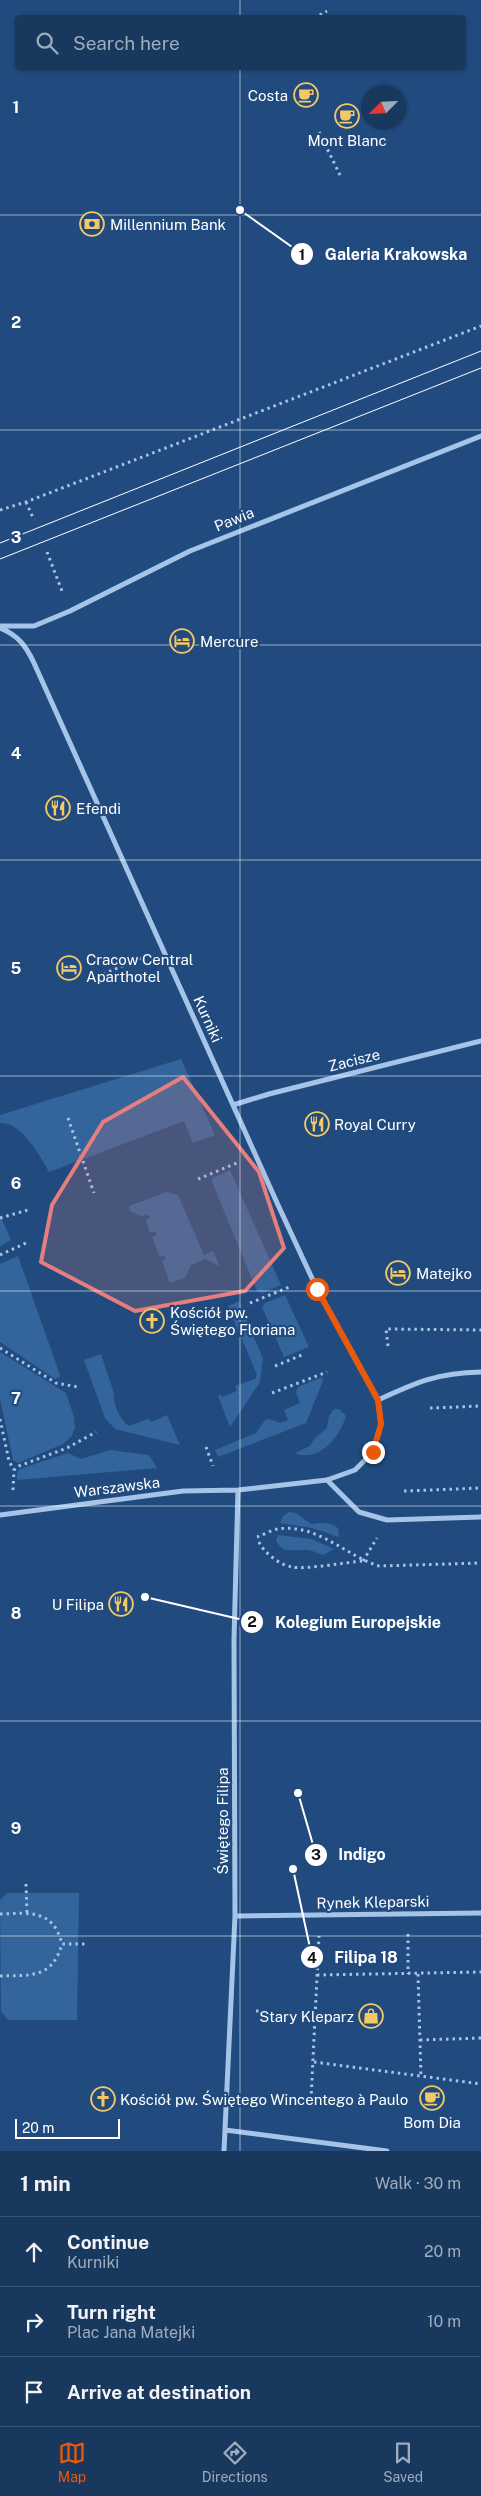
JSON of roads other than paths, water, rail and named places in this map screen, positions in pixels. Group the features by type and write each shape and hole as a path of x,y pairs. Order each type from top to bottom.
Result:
{"street":[{"name":"Pawia","path":"0,627 34,626 61,615 190,551 481,436"},
{"name":"Kurniki","path":"0,627 17,637 27,649 34,663 317,1289 378,1400"},
{"name":"Zacisze","path":"233,1106 269,1094 481,1041"},
{"path":"378,1400 423,1380 445,1374 481,1372"},
{"name":"Warszawska","path":"0,1515 183,1491 238,1490 327,1480 355,1470 373,1452 381,1424 378,1400"},
{"path":"327,1480 359,1512 375,1518 387,1520 481,1516"},
{"name":"Świętego Filipa","path":"224,2151 235,1916 234,1640 238,1490"},
{"name":"Rynek Kleparski","path":"235,1916 481,1913"},
{"path":"225,2130 387,2151"}],"tram line":[{"path":"0,543 481,351"},
{"path":"0,559 481,368"}],"place":[{"name":"Costa","path":"306,95"},
{"name":"Mont Blanc","path":"347,116"},
{"name":"Galeria Krakowska","path":"240,210"},
{"name":"Millennium Bank","path":"92,224"},
{"name":"Mercure","path":"182,641"},
{"name":"Efendi","path":"58,808"},
{"name":"Cracow Central Aparthotel","path":"69,968"},
{"name":"Royal Curry","path":"317,1124"},
{"name":"Matejko","path":"398,1273"},
{"name":"Kościół pw. Świętego Floriana","path":"152,1321"},
{"name":"Kolegium Europejskie","path":"145,1597"},
{"name":"U Filipa","path":"121,1604"},
{"name":"Indigo","path":"298,1793"},
{"name":"Filipa 18","path":"293,1869"},
{"name":"Stary Kleparz","path":"371,2016"},
{"name":"Bom Dia","path":"432,2098"},
{"name":"Kościół pw. Świętego Wincentego à Paulo","path":"103,2099"}]}
